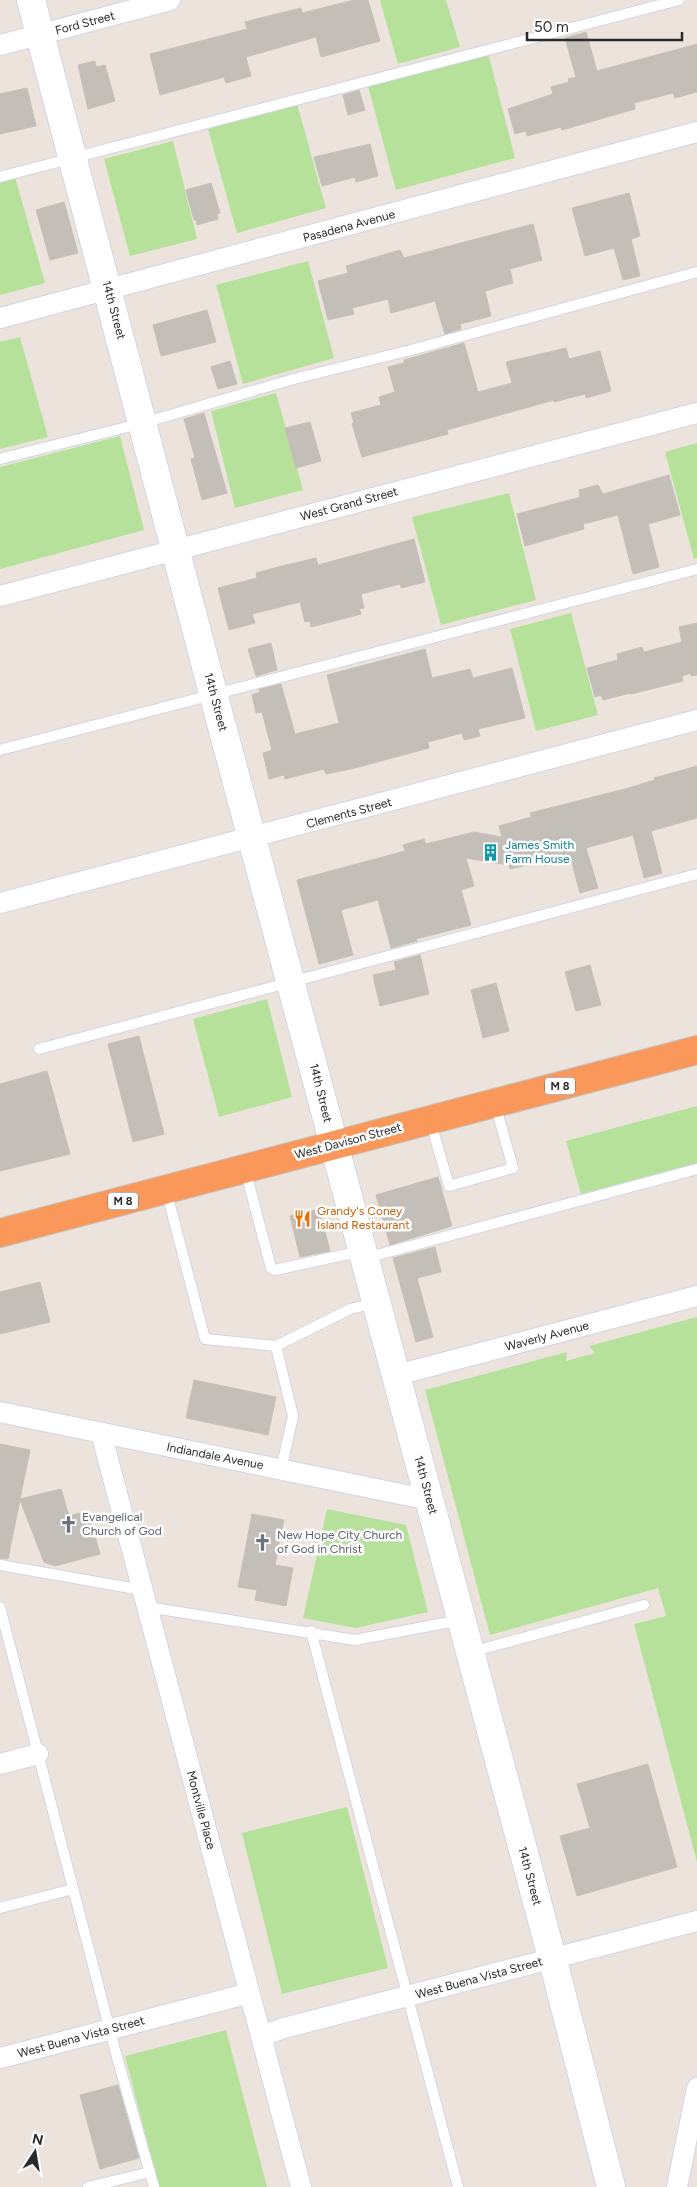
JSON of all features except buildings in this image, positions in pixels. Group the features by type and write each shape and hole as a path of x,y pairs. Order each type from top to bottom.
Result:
{"highway":[{"name":"West Davison Street","path":"0,1233 697,1050"}],"street":[{"name":"14th Street","path":"30,0 177,549 213,692 397,1375 611,2187"},
{"name":"Ford Street","path":"0,45 170,0"},
{"name":"Pasadena Avenue","path":"0,318 697,132"},
{"name":"West Grand Street","path":"0,596 697,413"},
{"name":"Clements Street","path":"0,903 697,720"},
{"name":"Waverly Avenue","path":"397,1375 697,1296"},
{"name":"Indiandale Avenue","path":"0,1412 430,1500"},
{"name":"Montville Place","path":"101,1433 301,2187"},
{"path":"0,1764 38,1754"},
{"name":"West Buena Vista Street","path":"261,2036 284,2028 697,1921"},
{"name":"West Buena Vista Street","path":"0,2058 250,1993"},
{"path":"677,2187 697,2088"}],"lane":[{"path":"0,177 679,0"},
{"path":"0,459 143,423 294,379 411,350 697,272"},
{"path":"0,750 213,692 697,569"},
{"path":"39,1048 697,874"},
{"path":"430,1119 449,1186 513,1168 494,1103"},
{"path":"245,1168 270,1268 275,1270 364,1254 697,1170"},
{"path":"166,1189 205,1339 276,1346 350,1309 377,1302"},
{"path":"276,1346 293,1416 282,1470"},
{"path":"0,1565 145,1598 355,1640 462,1620"},
{"path":"470,1653 644,1605"},
{"path":"1,1613 109,2030 154,2187"},
{"path":"311,1631 458,2187"},
{"path":"0,1908 73,1889"},
{"path":"88,2187 150,2172"}],"green space":[{"path":"380,0 446,0 460,47 398,64"},
{"path":"488,53 515,158 396,190 368,86"},
{"path":"297,104 326,208 237,233 208,129"},
{"path":"173,141 197,239 130,256 104,159"},
{"path":"15,177 45,283 0,295 0,181"},
{"path":"308,261 334,358 243,384 216,285"},
{"path":"20,337 48,437 0,449 0,342"},
{"path":"276,393 303,490 235,508 211,411"},
{"path":"120,436 144,530 0,569 0,467"},
{"path":"697,443 697,558 694,559 665,452"},
{"path":"509,493 536,600 441,625 412,517"},
{"path":"571,613 598,715 536,731 510,629"},
{"path":"267,999 292,1097 219,1117 193,1019"},
{"path":"697,1106 697,1163 581,1194 566,1141"},
{"path":"697,1317 697,1862 634,1624 666,1616 658,1588 490,1635 425,1390 567,1352 566,1361 595,1353 589,1346"},
{"path":"327,1509 406,1525 428,1612 355,1628 303,1618"},
{"path":"347,1807 388,1968 282,1994 242,1833"},
{"path":"226,2030 267,2187 159,2187 125,2056"}],"place":[{"name":"James Smith Farm House","path":"491,852"},
{"name":"Grandy's Coney Island Restaurant","path":"303,1218"},
{"name":"Evangelical Church of God","path":"68,1524"},
{"name":"New Hope City Church of God in Christ","path":"263,1542"}]}
